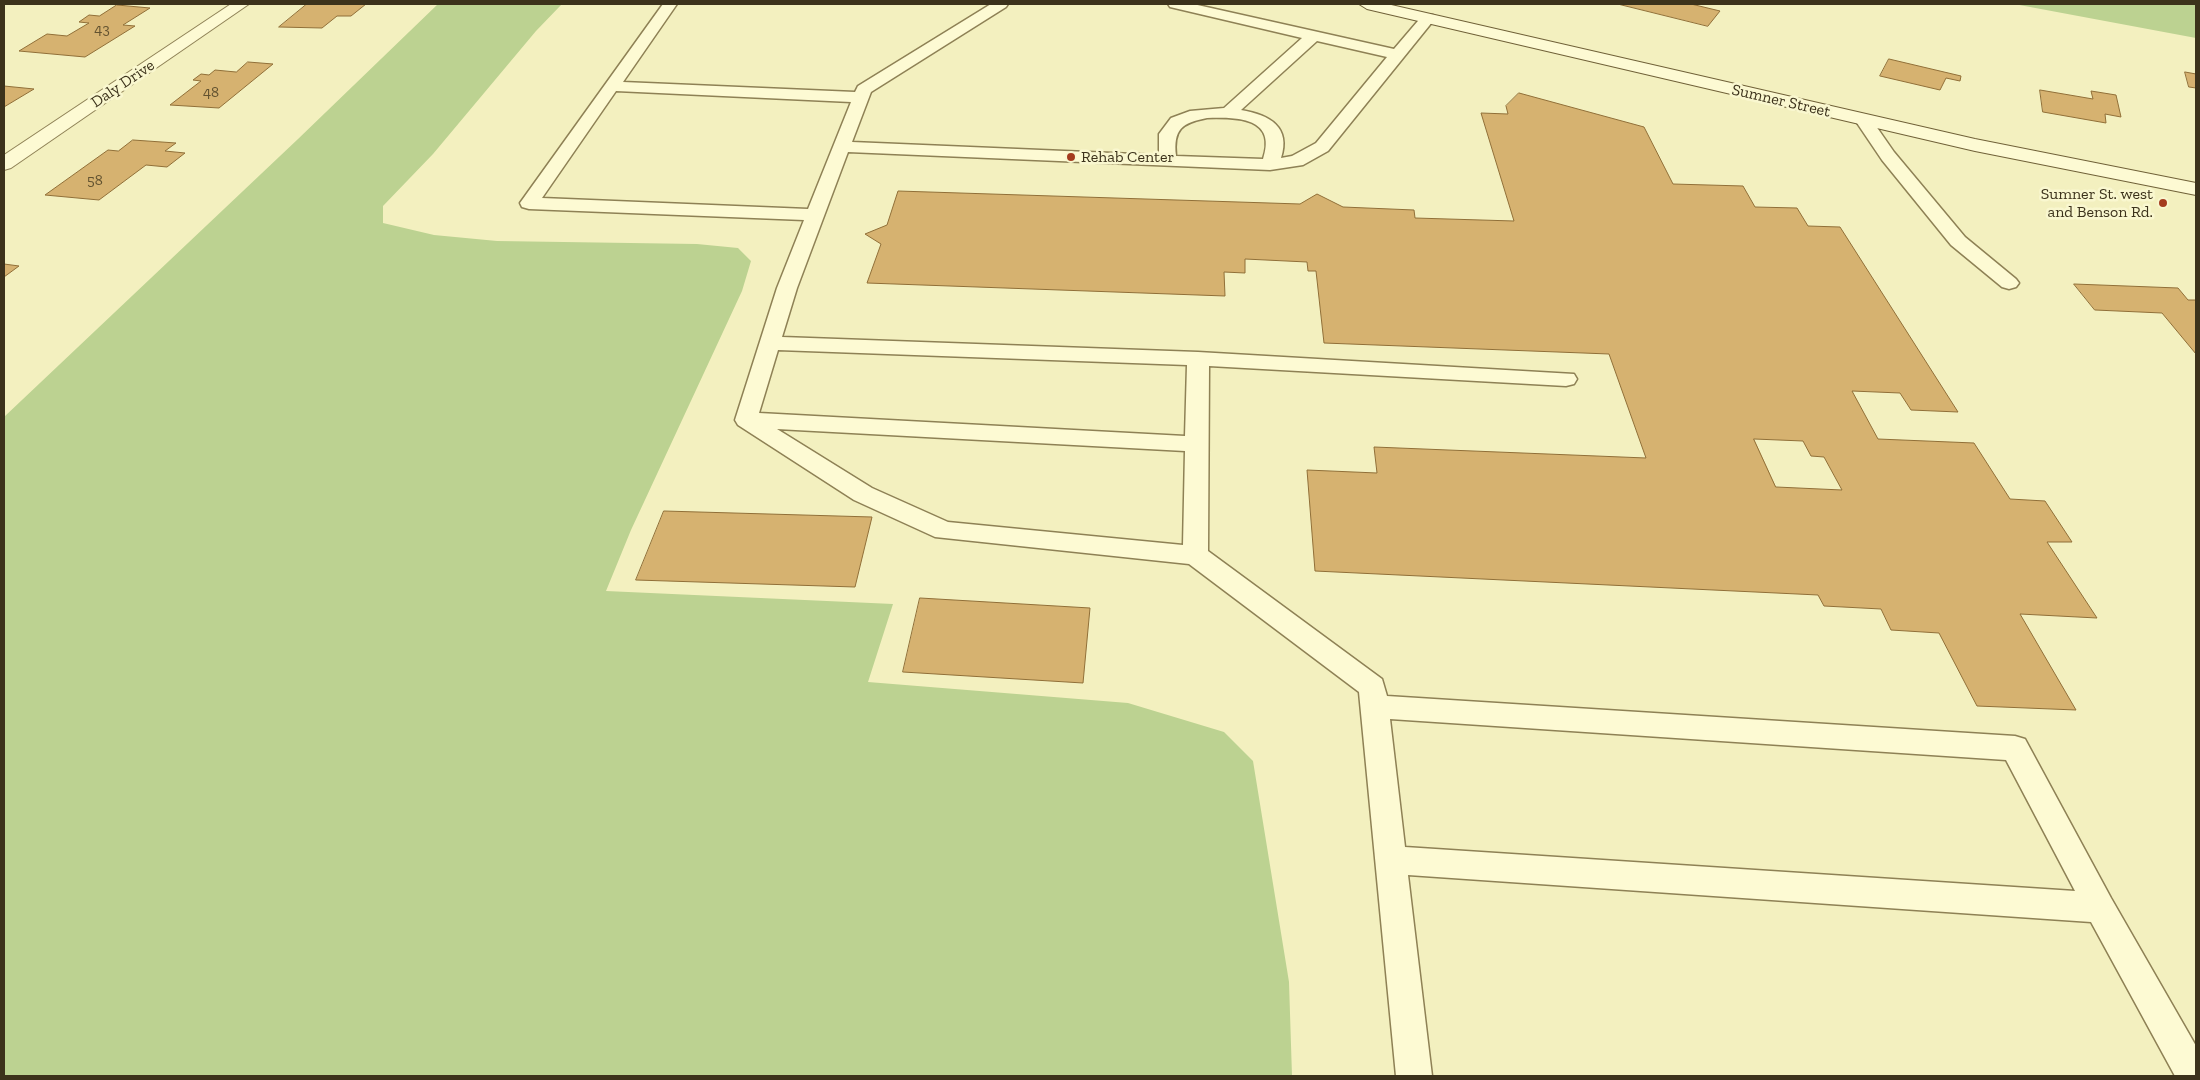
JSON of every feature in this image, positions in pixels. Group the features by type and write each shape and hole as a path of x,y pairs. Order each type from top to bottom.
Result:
{"main road":[{"name":"Daly Drive","path":"4,164 241,4"},
{"name":"Sumner Street","path":"1367,4 1863,120 2195,190"}],"lane":[{"path":"670,4 529,203 815,215"},
{"path":"746,420 788,288 864,89 1001,4"},
{"path":"1174,4 1398,55"},
{"path":"842,147 1270,165 1296,161 1322,147 1428,18"},
{"path":"1229,112 1313,36"},
{"path":"612,86 860,97"},
{"path":"1168,161 1166,137 1170,128 1179,120 1193,115 1229,112 1261,122 1272,130 1276,139 1270,165"},
{"path":"1863,120 1888,156 1958,242 2009,283"},
{"path":"770,343 1198,359 1566,379"},
{"path":"1195,555 1198,359"},
{"path":"746,420 1196,444"},
{"path":"746,420 863,494 944,531 1195,555 1372,687 1414,1076"},
{"path":"1374,707 2015,748 2100,908 2194,1076"},
{"path":"1390,860 2100,908"}],"green space":[{"path":"438,4 562,4 536,31 433,154 383,206 383,223 434,235 497,241 697,244 738,248 751,261 742,291 631,530 606,591 893,604 868,682 1128,703 1224,732 1253,761 1289,982 1292,1076 4,1076 4,417"},
{"path":"2014,4 2196,4 2196,38"}],"building":[{"path":"307,4 366,4 351,16 337,16 322,28 279,27"},
{"path":"1618,4 1691,4 1720,11 1708,26"},
{"path":"117,5 150,8 123,25 135,26 85,57 19,51 47,34 67,36 89,23 79,22 89,15 99,16"},
{"path":"1889,59 1961,76 1960,81 1946,78 1940,90 1880,76"},
{"path":"248,62 273,64 219,108 170,105 201,81 193,80 201,74 209,75 215,70 236,72"},
{"path":"2185,72 2196,74 2196,88 2189,87"},
{"path":"4,86 34,89 4,107"},
{"path":"2040,90 2093,99 2091,91 2116,95 2121,117 2105,114 2106,123 2043,112"},
{"path":"1519,93 1644,127 1673,184 1743,186 1755,207 1797,208 1808,226 1840,227 1958,412 1911,410 1900,393 1852,391 1878,439 1974,443 2010,499 2045,501 2072,542 2047,542 2097,618 2020,614 2076,710 1977,706 1939,633 1891,630 1881,609 1824,606 1818,595 1315,571 1307,470 1377,473 1374,447 1646,458 1609,354 1324,343 1316,271 1308,271 1307,262 1245,259 1245,273 1224,272 1225,296 867,283 881,244 865,234 887,225 898,191 1300,204 1317,194 1343,207 1414,210 1415,218 1514,221 1481,113 1508,114 1506,106","holes":["1754,439 1803,441 1811,456 1824,457 1842,490 1776,487"]},
{"path":"133,140 176,143 165,151 185,153 167,167 146,165 99,200 45,195 108,150 118,151"},
{"path":"4,264 19,266 4,277"},
{"path":"2074,284 2178,288 2188,300 2196,300 2196,354 2162,313 2095,310"},
{"path":"664,511 872,517 855,587 636,580"},
{"path":"920,598 1090,608 1083,683 903,672"}],"place":[{"name":"Rehab Center","path":"1071,157"},
{"name":"Sumner St. west and Benson Rd.","path":"2163,203"}]}
